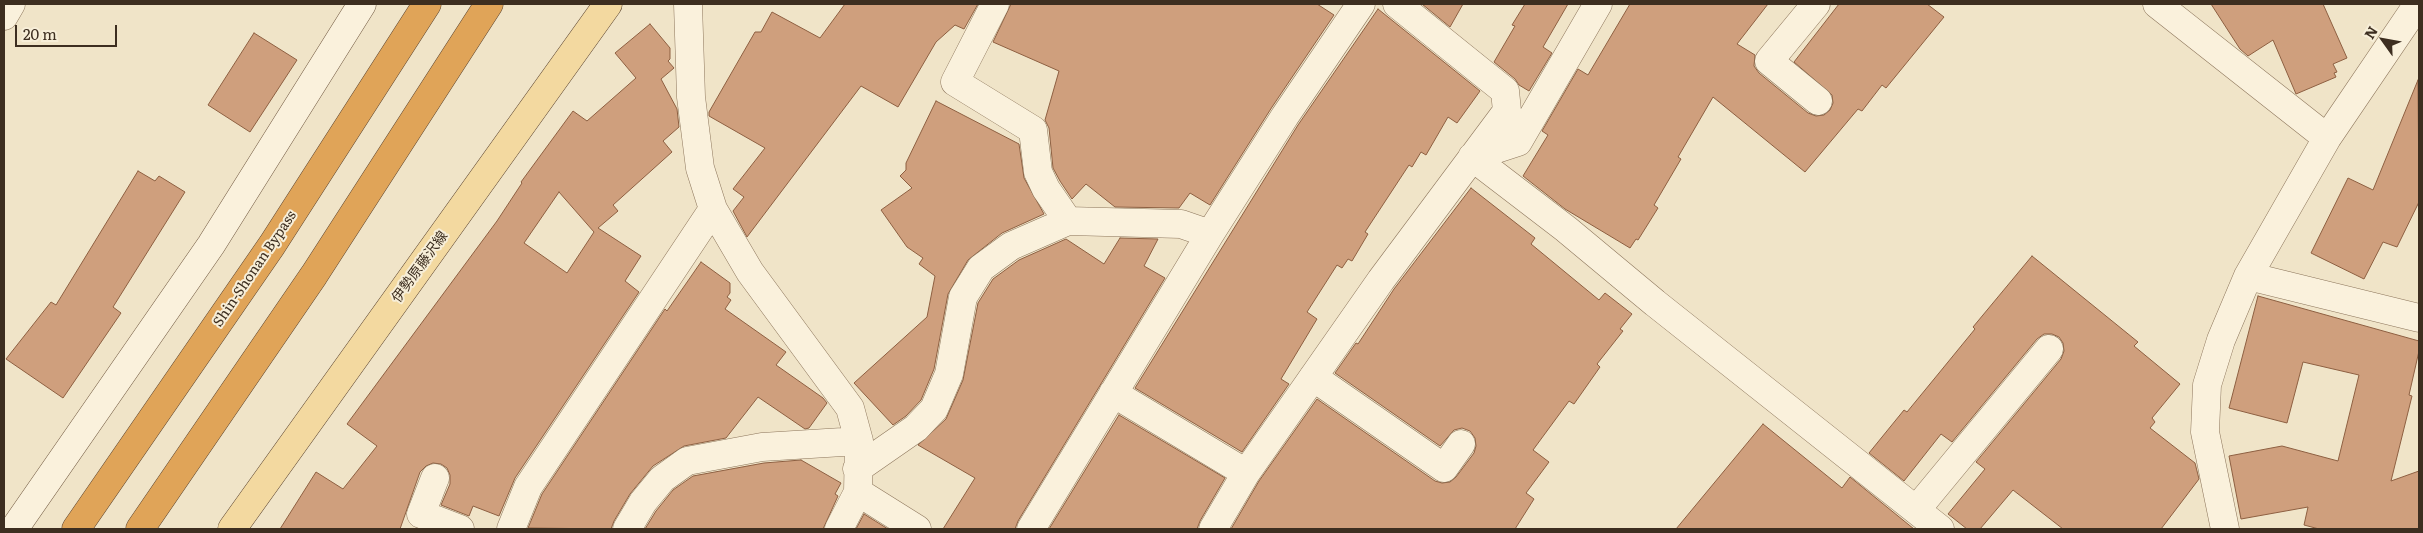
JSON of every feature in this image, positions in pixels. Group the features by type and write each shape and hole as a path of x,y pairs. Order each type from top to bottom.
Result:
{"highway":[{"name":"Shin-Shonan Bypass","path":"76,529 272,245 427,4"},
{"path":"140,529 314,275 488,4"}],"main road":[{"name":"伊勢原藤沢線","path":"232,529 608,4"}],"street":[{"path":"4,16 11,4"},
{"path":"14,529 211,245 362,4"},
{"path":"688,4 691,97 698,159 713,209 750,272 850,408 859,442 858,480 838,529"},
{"path":"995,4 955,82 1033,130 1038,172 1046,189 1068,221"},
{"path":"1031,529 1210,234 1285,116 1361,4"},
{"path":"1472,157 1518,142 1598,4"},
{"path":"1816,4 1769,61 1818,101"},
{"path":"2157,4 2327,138"},
{"path":"2224,529 2205,432 2207,386 2221,340 2248,276 2327,138 2418,4"},
{"path":"1213,529 1246,473 1313,377 1507,111 1505,90 1406,6"},
{"path":"1472,157 1566,229 1655,303 1940,529"},
{"path":"511,529 528,487 713,209"},
{"path":"858,480 916,428 934,408 949,374 963,296 981,268 1011,246 1068,221 1181,224 1210,234"},
{"path":"2248,276 2419,318"},
{"path":"1916,510 2049,349"},
{"path":"1313,377 1444,468 1461,444"},
{"path":"1113,393 1246,473"},
{"path":"627,529 643,502 662,479 687,461 762,447 859,442"},
{"path":"435,478 419,522 460,529"},
{"path":"858,480 917,529"}],"building":[{"path":"845,4 978,4 964,29 955,25 936,42 898,107 861,86 747,237 733,211 744,197 733,189 765,148 709,116 709,112 755,32 761,32 772,12 820,38"},
{"path":"1011,4 1317,4 1334,15 1272,107 1210,205 1190,193 1179,208 1115,207 1086,184 1072,199 1053,168 1049,128 1045,120 1059,71 993,42"},
{"path":"1422,4 1463,4 1450,27"},
{"path":"1525,4 1568,4 1543,47 1552,53 1529,91 1519,85 1515,79 1494,62 1515,26 1512,25"},
{"path":"1630,4 1768,4 1737,44 1755,55 1754,66 1759,73 1808,113 1816,116 1824,115 1830,110 1833,103 1832,95 1794,62 1839,4 1927,4 1944,17 1886,88 1882,85 1862,111 1858,109 1805,172 1713,97 1678,157 1681,159 1654,205 1658,208 1638,240 1636,239 1630,248 1565,209 1523,176 1548,135 1542,131 1578,69 1588,75"},
{"path":"2211,4 2323,4 2347,58 2333,64 2337,72 2334,73 2336,77 2296,94 2273,40 2248,56 2240,49"},
{"path":"1378,9 1480,91 1457,123 1448,117 1426,155 1421,152 1412,167 1409,165 1365,232 1368,234 1352,261 1348,259 1342,268 1337,265 1307,312 1317,319 1281,379 1289,384 1242,452 1135,388 1298,125"},
{"path":"650,24 670,48 670,59 668,61 674,68 661,79 677,109 679,127 663,141 672,152 613,205 618,211 598,228 641,256 625,281 639,292 515,478 499,516 473,506 469,516 441,505 450,484 450,475 447,468 441,464 433,463 426,466 420,472 400,529 280,529 316,472 343,489 377,446 347,424 497,221 521,182 573,111 587,121 636,78 615,53","holes":["559,192 594,232 567,273 524,243"]},
{"path":"254,33 297,60 250,132 208,105"},
{"path":"2418,80 2419,202 2397,247 2383,242 2364,279 2311,253 2348,178 2373,190"},
{"path":"936,101 1019,144 1024,178 1044,214 1002,233 968,260 948,294 934,369 921,400 906,416 893,425 854,383 927,317 935,276 919,264 923,258 907,247 881,210 912,188 900,176 906,170 906,163"},
{"path":"138,171 155,181 159,176 185,192 113,307 121,313 63,398 6,359 51,302 56,305"},
{"path":"1471,188 1535,238 1531,244 1599,300 1605,293 1632,314 1620,329 1623,331 1597,364 1600,367 1574,404 1569,401 1533,450 1549,462 1526,493 1534,499 1515,529 1231,529 1259,481 1317,399 1435,481 1442,483 1450,482 1474,453 1476,446 1475,438 1470,431 1462,428 1454,430 1440,446 1335,373 1356,343 1358,344 1394,289"},
{"path":"1120,238 1158,239 1144,266 1165,278 1018,521 1015,529 943,529 975,478 918,445 946,419 963,380 978,303 993,279 1019,260 1066,239 1104,264"},
{"path":"2032,256 2138,342 2134,346 2180,384 2152,418 2155,422 2150,428 2195,463 2199,479 2161,529 2063,529 2013,490 1980,529 1967,529 1948,514 1985,469 1976,462 2061,359 2064,351 2063,343 2059,337 2052,334 2044,334 2037,339 1952,442 1941,434 1904,481 1869,453 1904,410 1907,412 1975,329 1973,327"},
{"path":"701,262 730,283 730,293 727,297 731,300 725,309 786,352 776,365 823,398 827,403 809,428 805,429 758,397 726,438 684,446 653,466 630,494 611,529 528,528 542,494 665,309 667,311"},
{"path":"2258,296 2419,341 2419,351 2409,395 2412,396 2391,481 2419,471 2419,529 2319,529 2304,525 2308,507 2241,519 2229,456 2282,446 2338,461 2359,375 2303,362 2287,423 2229,408"},
{"path":"1119,415 1225,478 1197,529 1049,529"},
{"path":"1763,424 1842,488 1850,477 1914,529 1676,529"},
{"path":"801,460 841,483 835,494 838,496 823,529 645,529 656,511 673,490 693,476 764,463"},
{"path":"864,514 888,529 856,529"}]}
